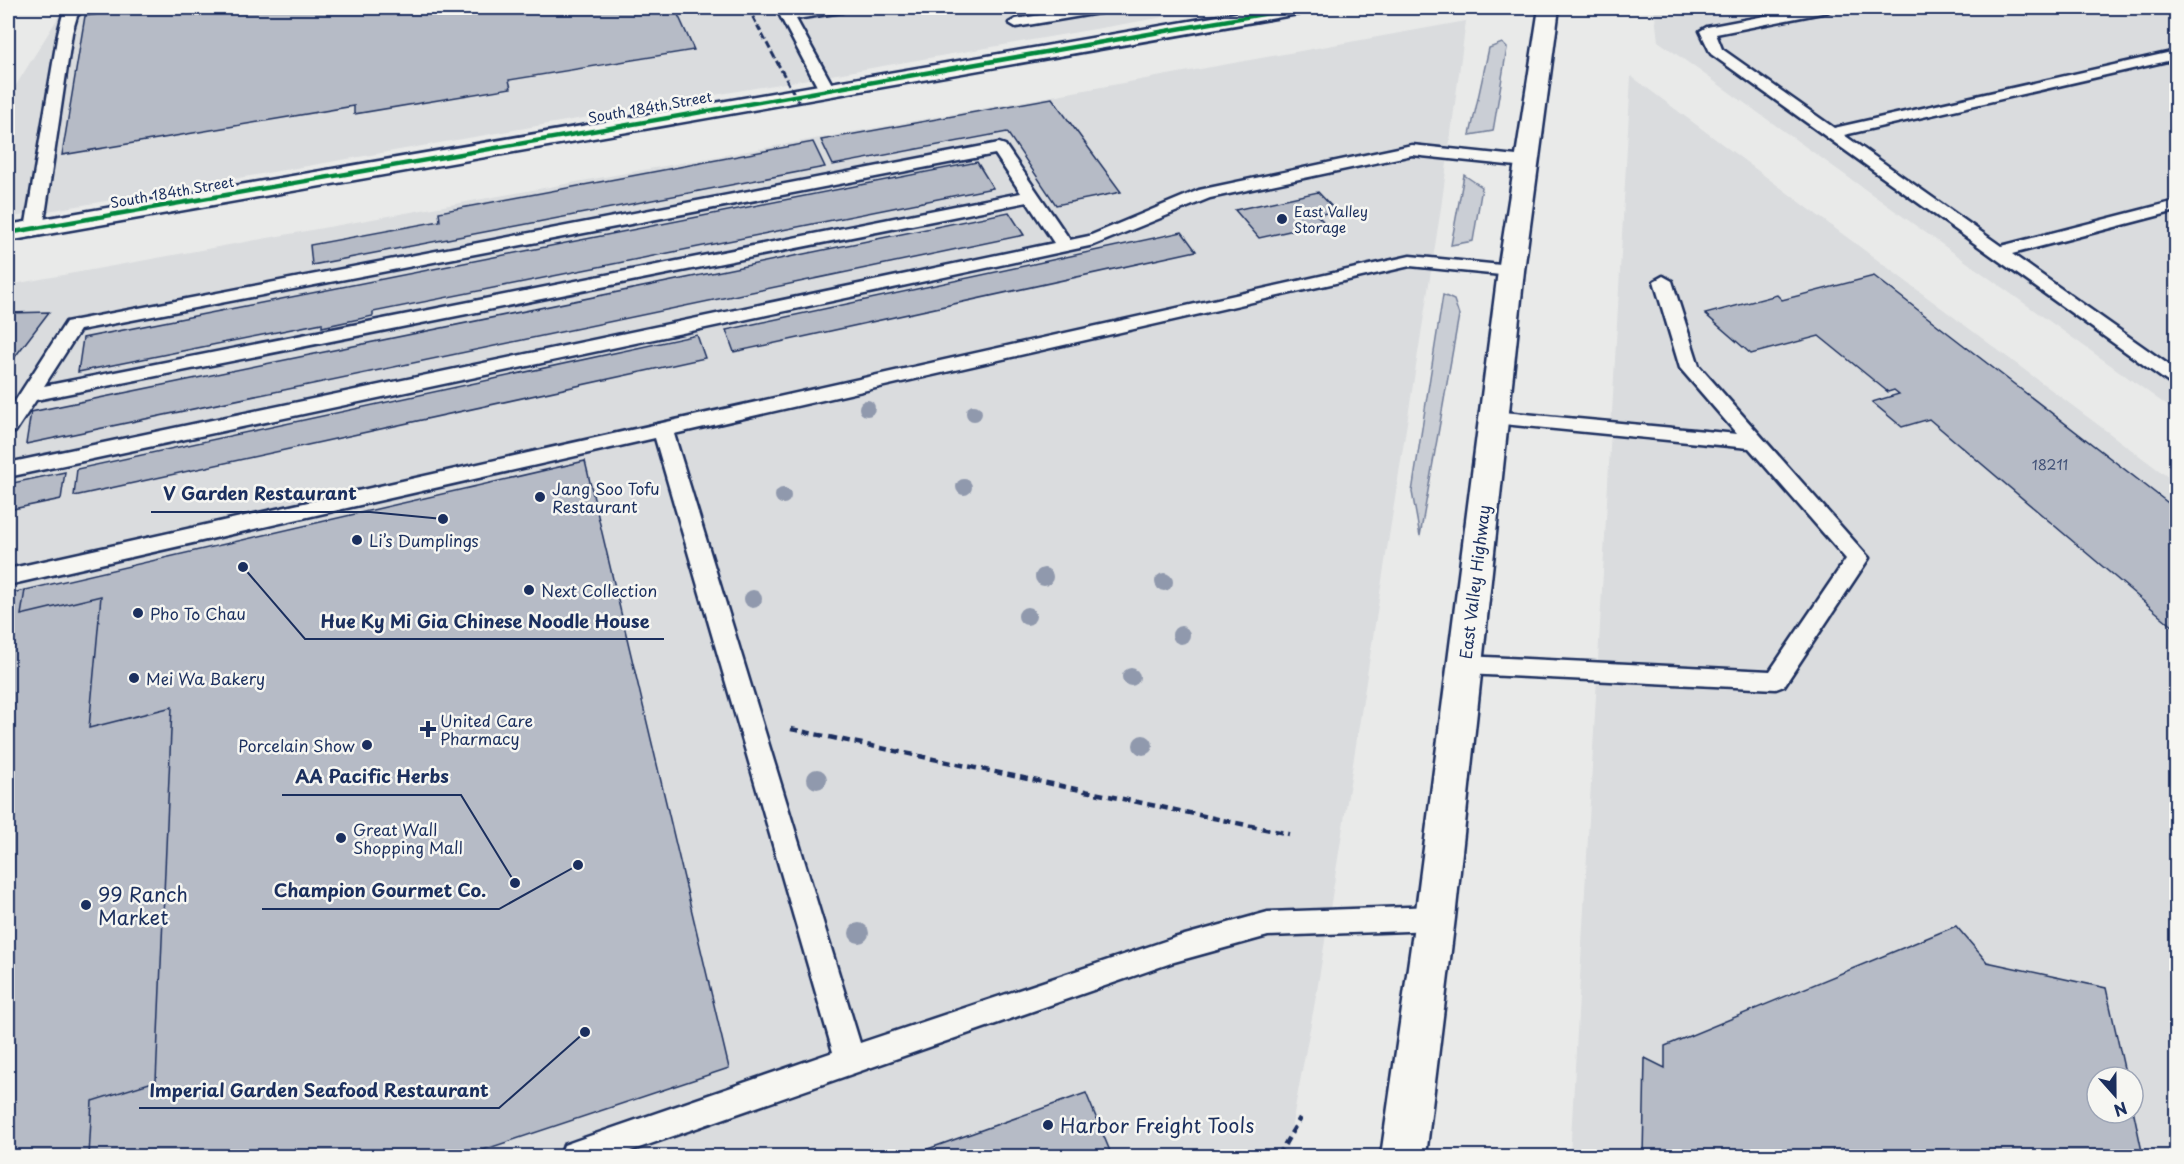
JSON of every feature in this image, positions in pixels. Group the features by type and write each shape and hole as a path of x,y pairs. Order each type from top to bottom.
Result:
{"main road":[{"name":"South 184th Street","path":"8,234 826,88 1298,8"},
{"name":"East Valley Highway","path":"1403,1156 1435,918 1511,271 1549,8"}],"lane":[{"path":"34,229 65,33 70,14 78,8"},
{"path":"826,88 785,12 842,8"},
{"path":"1016,23 1105,8"},
{"path":"1827,8 1707,31 1716,51 2176,379"},
{"path":"1832,133 2176,55"},
{"path":"8,427 73,326 999,148 1065,246"},
{"path":"8,470 1065,246 1114,234 1205,194 1412,150 1527,162"},
{"path":"28,395 1031,196"},
{"path":"1998,252 2176,206"},
{"path":"8,577 1410,261 1511,271"},
{"path":"1465,665 1776,680 1858,558 1690,368 1663,281"},
{"path":"1493,417 1755,442"},
{"path":"663,430 851,1062"},
{"path":"575,1156 1163,953 1268,924 1435,918"}],"path":[{"path":"796,728 1289,834"},
{"path":"1278,1156 1300,1118"}],"shaded area":[{"path":"64,8 1216,8 8,218 8,98"},
{"path":"1654,8 2176,8 2176,412 1658,41"},
{"name":"Great Wall Shopping Mall","path":"1466,21 1441,208 1317,991 1286,1156 8,1156 8,285"},
{"path":"1502,43 1507,48 1493,131 1470,135 1489,48"},
{"path":"1631,76 2176,483 2176,1156 1570,1156"},
{"path":"1464,175 1482,187 1473,241 1451,245"},
{"path":"1443,295 1454,300 1459,315 1420,536 1412,492"}],"building":[{"path":"145,8 675,8 694,50 509,80 511,88 354,114 354,106 62,155 85,16"},
{"path":"1052,98 1121,192 1056,205 1007,132 833,165 821,140"},
{"path":"813,142 825,167 312,265 310,245 440,221 439,212"},
{"path":"977,162 993,188 373,312 373,316 322,327 322,323 78,372 83,338"},
{"name":"East Valley Storage","path":"1318,192 1336,211 1317,215 1325,223 1259,238 1235,210"},
{"path":"1009,212 1024,235 26,444 31,412"},
{"path":"1182,232 1196,251 734,352 726,330"},
{"path":"1874,276 2176,509 2176,629 1929,419 1902,427 1872,402 1899,394 1894,390 1888,392 1819,336 1751,354 1705,314 1777,295 1782,300"},
{"path":"49,312 8,366 8,313"},
{"path":"697,335 705,358 74,496 77,469"},
{"name":"Great Wall Shopping Mall","path":"585,461 729,1068 465,1156 8,1156 8,594"},
{"path":"65,472 61,499 8,510 8,484"},
{"name":"99 Ranch Market","path":"25,590 21,615 101,596 89,728 172,707 156,1081 92,1101 89,1156 8,1156 8,594"},
{"path":"1956,926 1987,962 2106,988 2123,1065 2085,1065 2085,1125 2136,1125 2143,1156 1643,1156 1645,1058 1665,1068 1665,1046"},
{"name":"Harbor Freight Tools","path":"1086,1093 1112,1156 908,1156"}],"railway":[{"path":"748,8 800,105"}],"cycle path":[{"path":"8,233 1298,8"}],"place":[{"name":"East Valley Storage","path":"1282,219"},
{"name":"Jang Soo Tofu Restaurant","path":"540,497"},
{"name":"V Garden Restaurant","path":"443,519"},
{"name":"Li’s Dumplings","path":"357,540"},
{"name":"Hue Ky Mi Gia Chinese Noodle House","path":"243,567"},
{"name":"Next Collection","path":"529,590"},
{"name":"Pho To Chau","path":"138,613"},
{"name":"Mei Wa Bakery","path":"134,678"},
{"name":"United Care Pharmacy","path":"428,729"},
{"name":"Porcelain Show","path":"367,745"},
{"name":"Great Wall Shopping Mall","path":"341,838"},
{"name":"Champion Gourmet Co.","path":"578,865"},
{"name":"AA Pacific Herbs","path":"515,883"},
{"name":"99 Ranch Market","path":"86,905"},
{"name":"Imperial Garden Seafood Restaurant","path":"585,1032"},
{"name":"Harbor Freight Tools","path":"1048,1125"}]}
